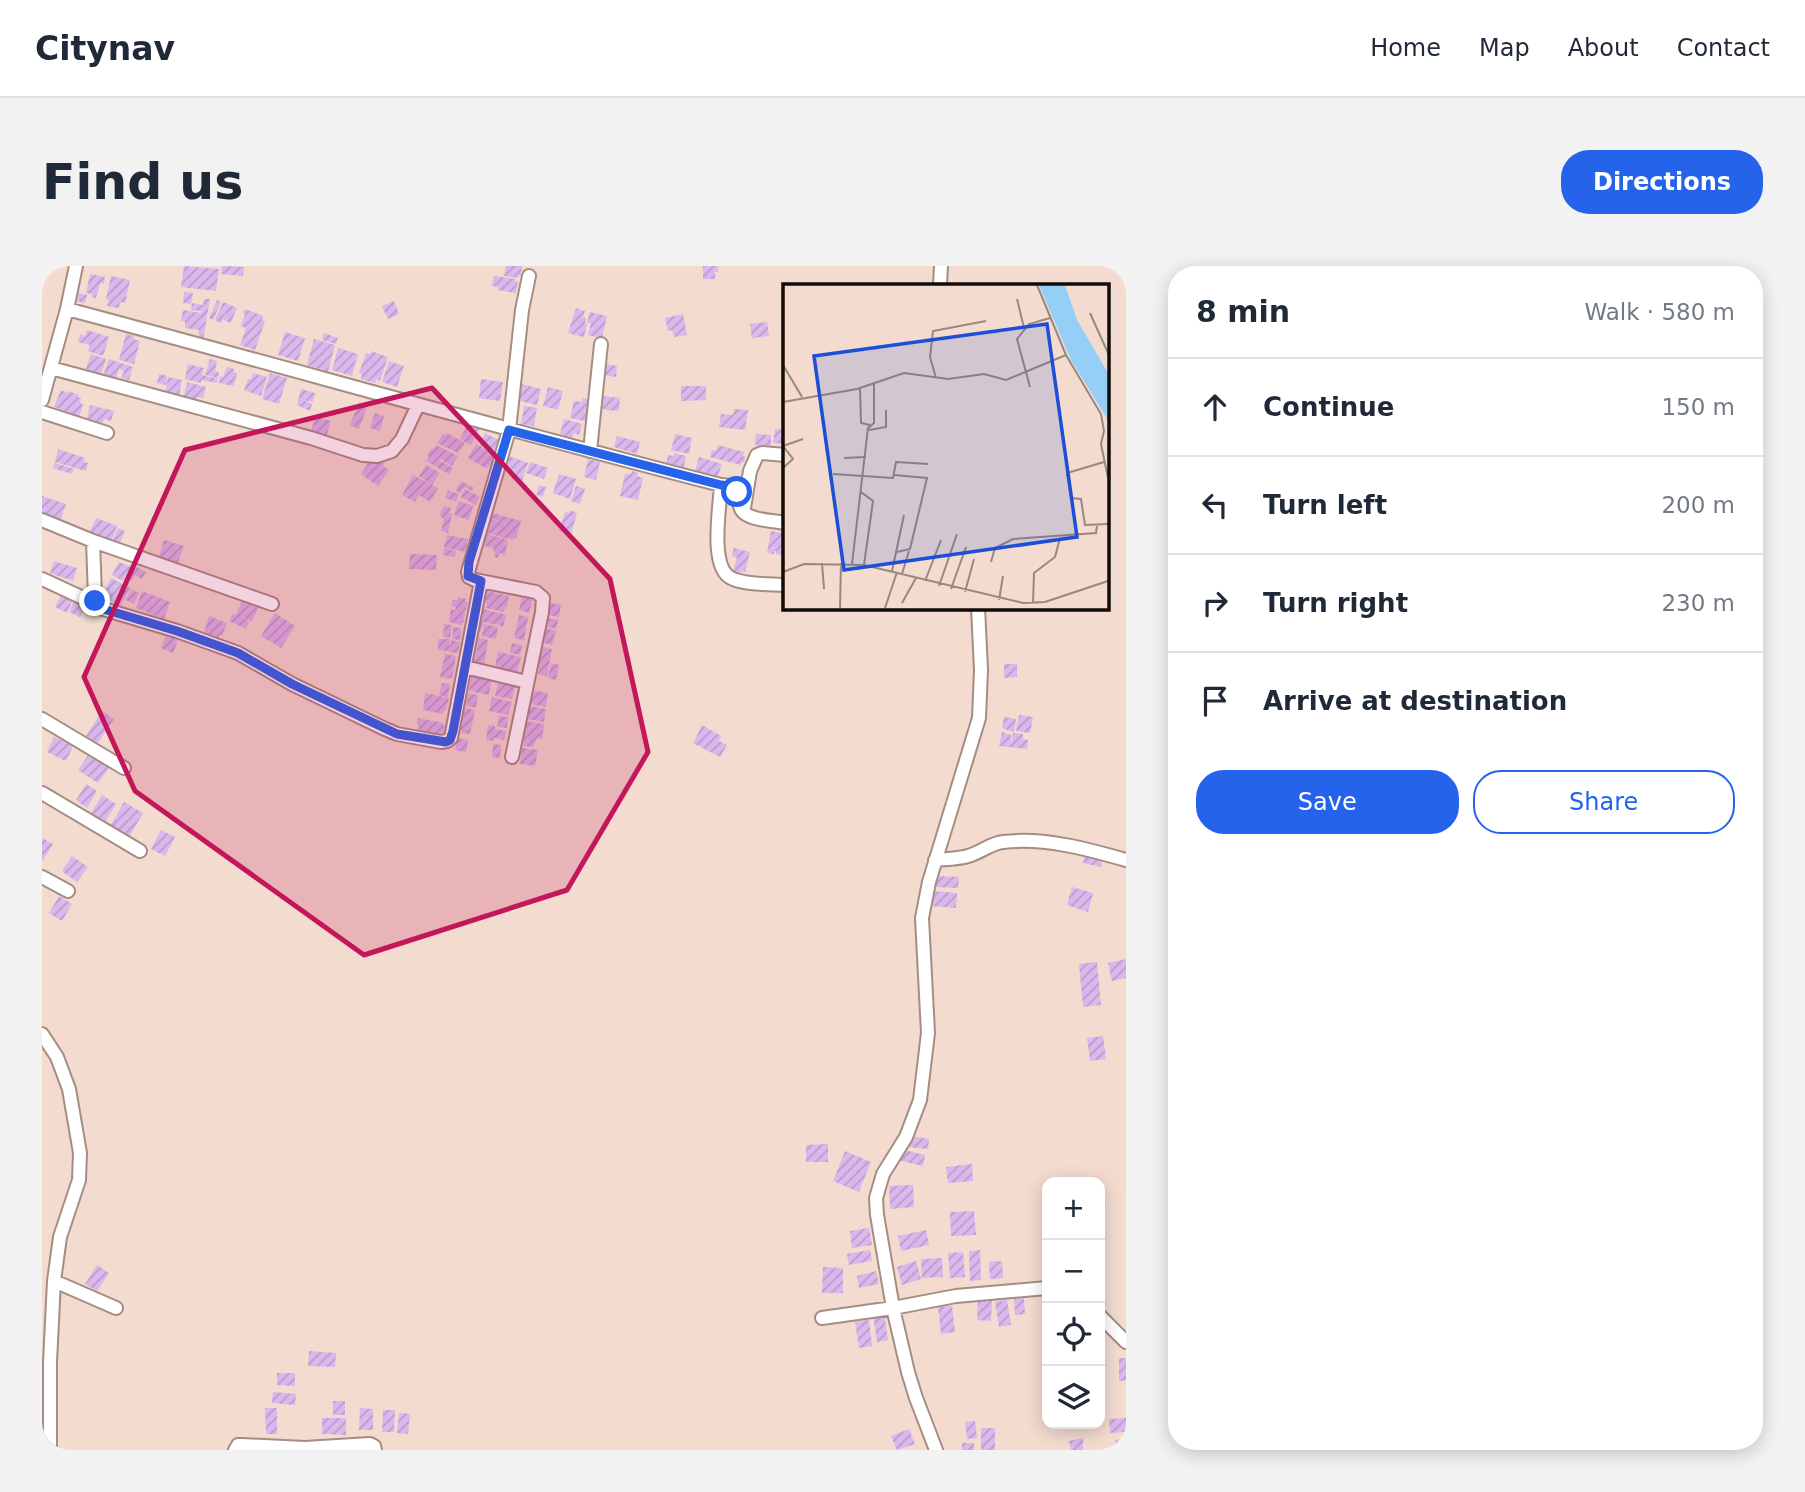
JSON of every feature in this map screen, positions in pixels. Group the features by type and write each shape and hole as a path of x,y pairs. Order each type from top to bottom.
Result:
{"street":[{"path":"42,400 76,266"},
{"path":"940,284 941,266"},
{"path":"512,757 543,598 536,592 468,576 469,562 509,430 522,310 529,276"},
{"path":"67,309 590,452 731,486 735,488 743,513 783,523"},
{"path":"590,452 601,344"},
{"path":"51,368 311,438 363,455 377,456 392,451 421,406"},
{"path":"42,412 107,433"},
{"path":"743,513 750,471 757,455 783,455"},
{"path":"721,485 718,551 720,567 731,579 783,585"},
{"path":"42,520 93,541 272,604"},
{"path":"93,541 96,604"},
{"path":"42,579 100,608 238,653 292,684 397,734 441,742 451,738 481,581"},
{"path":"936,1450 908,1372 894,1308 876,1198 883,1174 906,1137 920,1100 928,1033 922,918 935,860 979,718 981,670 978,609"},
{"path":"465,667 527,682"},
{"path":"42,719 124,768"},
{"path":"42,793 140,851"},
{"path":"935,860 966,857 1003,842 1044,842 1126,860"},
{"path":"42,877 68,891"},
{"path":"42,1034 57,1057 69,1090 80,1153 79,1180 60,1237 54,1281 46,1362 50,1450"},
{"path":"54,1281 116,1308"},
{"path":"822,1318 956,1296 1042,1288"},
{"path":"1105,1321 1123,1337"},
{"path":"235,1450 240,1445 305,1448 373,1444 375,1450"}],"highlighted area":[{"path":"432,388 610,579 648,752 567,890 364,955 135,791 84,677 185,450"}],"building":[{"path":"184,266 219,269 216,291 181,287"},
{"path":"222,266 244,267 243,276 221,274"},
{"path":"506,266 522,266 521,276 504,276"},
{"path":"703,266 718,266 715,279 703,279"},
{"path":"90,274 105,277 104,284 100,283 96,298 86,293"},
{"path":"111,276 130,280 125,303 120,302 119,308 107,306"},
{"path":"494,276 516,279 516,293 498,290 499,287 492,286"},
{"path":"74,292 87,295 85,303 72,300"},
{"path":"184,292 193,293 191,304 183,303"},
{"path":"204,299 210,299 203,340 198,339 199,330 185,328 185,321 181,321 183,310 201,313 202,311 191,310 192,303 203,305"},
{"path":"217,300 221,302 213,320 209,318"},
{"path":"394,301 399,314 388,319 382,306"},
{"path":"223,302 237,308 231,323 223,320 227,309 221,323 215,320"},
{"path":"576,308 585,311 583,317 586,318 587,324 584,337 568,333"},
{"path":"245,309 263,316 262,320 265,321 255,350 240,345 246,328 241,326 245,314 255,317 243,313"},
{"path":"590,312 607,316 602,338 588,335"},
{"path":"683,314 687,335 674,337 672,330 668,331 665,318"},
{"path":"767,322 769,336 752,338 750,324"},
{"path":"87,330 109,337 103,356 88,351 90,345 78,342 80,334 85,336"},
{"path":"285,332 305,338 298,361 278,355"},
{"path":"324,333 338,338 336,344 322,340"},
{"path":"126,334 140,341 134,364 119,360"},
{"path":"314,339 335,345 328,372 307,365"},
{"path":"338,348 358,354 352,376 332,370"},
{"path":"371,351 388,357 380,381 376,379 375,383 361,379 362,374 359,373 366,353 370,354"},
{"path":"91,354 106,359 99,380 84,374"},
{"path":"109,359 133,367 129,380 121,378 124,371 119,369 116,379 103,376"},
{"path":"210,359 217,361 215,371 219,372 218,378 205,375"},
{"path":"389,361 404,366 397,387 382,382"},
{"path":"188,364 204,368 202,375 218,379 217,383 185,379"},
{"path":"605,364 617,366 616,377 603,375"},
{"path":"227,367 237,373 234,386 219,383 220,376 223,377"},
{"path":"253,373 267,377 261,396 244,390"},
{"path":"270,373 287,378 279,404 262,399"},
{"path":"159,374 167,376 166,385 157,383"},
{"path":"168,377 182,380 179,396 165,394"},
{"path":"481,379 503,382 500,401 479,398"},
{"path":"187,382 206,387 203,398 197,397 195,404 183,401"},
{"path":"518,383 541,389 537,405 513,399"},
{"path":"681,386 706,386 706,400 681,401"},
{"path":"548,387 563,391 558,410 543,406"},
{"path":"301,389 315,393 313,402 303,400 312,404 310,411 297,405"},
{"path":"61,390 81,398 80,403 83,404 79,419 67,416 68,412 54,407"},
{"path":"603,396 620,398 619,411 599,407"},
{"path":"583,398 593,400 589,422 570,418 574,401 582,402"},
{"path":"359,402 368,405 359,429 350,425"},
{"path":"90,405 114,411 111,421 104,419 102,427 86,423"},
{"path":"524,406 537,408 534,426 521,424"},
{"path":"734,409 748,410 745,430 719,427 721,414 733,415"},
{"path":"375,413 384,416 380,431 370,428"},
{"path":"315,417 331,421 326,438 310,435"},
{"path":"564,419 582,424 579,435 574,433 572,438 560,434"},
{"path":"469,422 480,428 471,445 460,439"},
{"path":"775,429 783,430 783,444 773,443"},
{"path":"447,433 465,443 458,453 437,443 443,434"},
{"path":"485,433 499,440 495,452 480,445"},
{"path":"675,434 692,438 689,454 671,450"},
{"path":"756,434 771,435 771,446 755,445"},
{"path":"617,436 640,442 637,454 614,447"},
{"path":"476,444 495,455 493,458 497,460 492,467 489,465 487,469 468,458"},
{"path":"436,445 458,456 452,466 440,459 443,453 439,460 453,468 449,474 426,461 429,457 427,455"},
{"path":"718,445 744,452 744,463 741,465 710,457 712,450 716,451"},
{"path":"58,449 85,458 84,462 88,463 86,471 55,462"},
{"path":"674,453 686,456 683,472 666,465 668,455 674,456"},
{"path":"506,455 528,463 522,481 514,479 516,473 502,468"},
{"path":"377,456 385,462 383,466 389,470 378,486 361,474 371,459"},
{"path":"699,457 722,464 717,479 695,471"},
{"path":"588,459 600,462 596,480 584,477"},
{"path":"530,462 548,468 544,479 526,473"},
{"path":"55,463 74,469 72,474 53,468"},
{"path":"426,465 440,473 432,485 419,476"},
{"path":"632,471 643,478 638,500 620,496 625,474 631,474"},
{"path":"559,474 576,479 570,499 553,493"},
{"path":"413,475 438,488 430,502 419,495 415,502 402,495"},
{"path":"461,481 474,488 472,491 465,487 460,493 456,490"},
{"path":"539,485 546,487 543,497 536,495"},
{"path":"576,486 585,489 580,504 571,501"},
{"path":"465,489 480,497 475,505 461,497"},
{"path":"448,490 459,494 456,502 445,498"},
{"path":"42,496 66,504 59,525 44,520 46,513 42,512"},
{"path":"459,501 473,506 469,520 454,515"},
{"path":"444,506 451,508 449,513 452,514 448,533 441,531 444,519 439,515"},
{"path":"570,510 577,513 571,534 559,531 565,512 569,513"},
{"path":"489,512 521,521 516,538 513,540 483,532 487,518 508,524 487,517"},
{"path":"96,518 117,526 112,540 90,532"},
{"path":"118,528 125,531 119,545 112,542"},
{"path":"771,531 783,533 782,555 776,554 776,551 774,554 767,553"},
{"path":"487,534 508,540 505,555 499,553 498,558 494,557 494,548 484,546"},
{"path":"447,535 468,539 465,552 444,547"},
{"path":"164,540 184,546 177,565 158,559"},
{"path":"444,548 456,551 455,557 443,555"},
{"path":"734,548 750,552 745,572 733,571 737,558 732,556"},
{"path":"410,554 437,555 436,570 409,569"},
{"path":"54,561 77,568 73,581 50,573"},
{"path":"119,562 131,567 123,581 112,575"},
{"path":"133,565 146,572 142,579 135,575 132,581 126,578"},
{"path":"111,578 130,588 121,606 102,597"},
{"path":"131,589 139,593 134,604 126,600"},
{"path":"142,591 170,602 164,619 136,608"},
{"path":"487,591 509,596 504,612 486,608 487,603 484,603"},
{"path":"62,594 73,599 67,613 55,607"},
{"path":"522,596 533,598 529,613 519,610"},
{"path":"458,597 468,602 461,625 449,622 451,609 455,610 456,607 451,606 453,600"},
{"path":"75,599 86,605 80,617 69,612"},
{"path":"242,601 258,608 252,622 241,617 249,622 246,629 229,621 233,614 236,615"},
{"path":"551,603 561,605 559,617 548,615"},
{"path":"483,609 506,615 503,627 500,623 483,622 481,632 478,631"},
{"path":"275,613 295,626 281,648 261,636"},
{"path":"519,615 528,617 524,640 514,638"},
{"path":"209,616 227,623 222,636 218,638 204,632"},
{"path":"547,618 558,620 556,629 545,626"},
{"path":"444,624 452,625 450,638 443,637"},
{"path":"484,624 498,627 496,639 482,636"},
{"path":"453,627 461,628 460,640 452,639"},
{"path":"544,628 556,631 552,645 541,642"},
{"path":"167,633 179,638 173,653 161,648"},
{"path":"479,638 488,640 484,665 474,663"},
{"path":"438,639 450,639 449,651 438,650"},
{"path":"451,640 460,642 458,653 449,652"},
{"path":"512,643 522,645 520,655 510,653"},
{"path":"542,647 552,649 547,676 538,674 539,669 535,668 538,658 541,659 539,657"},
{"path":"498,652 521,657 516,676 497,673 498,668 495,667"},
{"path":"445,654 456,656 452,679 440,677"},
{"path":"551,663 559,665 556,680 548,678"},
{"path":"1004,664 1017,664 1017,677 1004,678"},
{"path":"472,674 492,678 489,695 469,691"},
{"path":"442,683 450,684 448,697 439,695"},
{"path":"498,683 515,686 512,699 495,696"},
{"path":"532,690 548,693 546,707 530,704"},
{"path":"425,693 449,698 443,714 423,710"},
{"path":"468,693 478,695 476,708 466,706"},
{"path":"492,697 512,702 508,715 489,711"},
{"path":"529,706 546,709 544,722 527,719"},
{"path":"463,708 475,710 470,734 461,733 462,730 459,729"},
{"path":"102,711 114,719 97,744 86,736"},
{"path":"1019,715 1033,717 1030,733 1016,731"},
{"path":"499,716 508,717 507,728 497,727"},
{"path":"1004,717 1016,719 1014,732 1002,728"},
{"path":"418,718 444,723 444,733 441,735 418,730"},
{"path":"526,721 544,724 542,739 537,738 533,747 523,746"},
{"path":"488,725 506,731 504,740 486,740"},
{"path":"702,725 721,736 719,741 727,745 720,757 693,743"},
{"path":"1002,732 1011,735 1011,743 1013,733 1023,734 1023,739 1028,740 1027,749 999,746"},
{"path":"54,737 73,746 66,761 47,752"},
{"path":"458,738 468,740 466,752 455,750"},
{"path":"493,744 501,745 500,758 492,757"},
{"path":"522,748 538,750 535,766 520,764"},
{"path":"90,752 110,766 98,783 78,770"},
{"path":"86,784 97,791 87,808 76,800"},
{"path":"102,795 116,804 105,822 91,813"},
{"path":"124,802 143,813 128,839 109,828"},
{"path":"161,830 175,837 165,856 151,849"},
{"path":"42,838 53,844 42,862"},
{"path":"1086,851 1103,855 1101,867 1083,863"},
{"path":"72,856 88,867 77,882 62,871"},
{"path":"935,876 959,877 958,888 934,887"},
{"path":"1072,887 1093,893 1088,912 1067,905"},
{"path":"932,891 957,893 956,908 931,906"},
{"path":"59,896 72,904 62,921 49,913"},
{"path":"1126,959 1126,978 1112,981 1108,963"},
{"path":"1097,962 1101,1005 1083,1007 1079,964"},
{"path":"1103,1036 1106,1059 1090,1061 1087,1038"},
{"path":"910,1136 929,1139 928,1149 908,1147"},
{"path":"828,1144 828,1162 806,1162 806,1145"},
{"path":"900,1149 925,1155 923,1166 897,1160"},
{"path":"845,1151 871,1162 859,1192 833,1181"},
{"path":"972,1164 973,1181 948,1183 946,1167"},
{"path":"913,1185 914,1207 890,1209 889,1186"},
{"path":"974,1211 976,1235 951,1236 950,1212"},
{"path":"869,1228 872,1245 852,1248 850,1231"},
{"path":"926,1230 929,1245 901,1251 898,1236"},
{"path":"870,1250 872,1261 849,1265 847,1254"},
{"path":"980,1250 981,1280 970,1281 969,1251"},
{"path":"963,1252 965,1277 950,1278 948,1253"},
{"path":"942,1258 943,1277 922,1278 921,1259"},
{"path":"916,1261 921,1279 902,1285 897,1267"},
{"path":"1002,1261 1003,1278 990,1279 989,1262"},
{"path":"97,1265 109,1273 97,1291 85,1284"},
{"path":"823,1267 843,1268 843,1293 822,1293"},
{"path":"876,1271 879,1284 859,1288 857,1276"},
{"path":"1024,1298 1025,1314 1015,1315 1014,1299"},
{"path":"978,1299 992,1300 991,1321 977,1320"},
{"path":"1007,1300 1011,1325 999,1327 995,1302"},
{"path":"952,1306 955,1332 941,1334 938,1307"},
{"path":"884,1313 888,1340 877,1342 873,1315"},
{"path":"869,1320 872,1346 859,1348 855,1322"},
{"path":"309,1351 336,1353 335,1367 308,1366"},
{"path":"1119,1358 1126,1358 1126,1380 1119,1381"},
{"path":"277,1373 295,1373 295,1386 277,1385"},
{"path":"273,1392 296,1394 295,1405 272,1403"},
{"path":"333,1401 345,1401 345,1415 333,1415"},
{"path":"265,1408 277,1408 277,1434 266,1434"},
{"path":"360,1408 373,1409 373,1430 359,1430"},
{"path":"383,1410 395,1410 394,1432 382,1432"},
{"path":"399,1413 410,1414 408,1434 397,1433"},
{"path":"322,1418 346,1418 346,1435 322,1434"},
{"path":"1126,1418 1126,1432 1110,1433 1109,1419"},
{"path":"975,1421 977,1438 967,1439 965,1422"},
{"path":"981,1428 995,1428 995,1450 981,1450"},
{"path":"909,1429 915,1444 897,1450 891,1436"},
{"path":"1083,1438 1083,1450 1071,1450 1069,1441"},
{"path":"1125,1439 1126,1450 1116,1450 1115,1440"},
{"path":"962,1443 974,1443 974,1450 962,1450"}],"route":[{"path":"95,601 100,608 238,653 292,684 397,734 446,742 450,740 453,731 481,581 468,576 469,562 509,430 731,486 737,492"}]}
